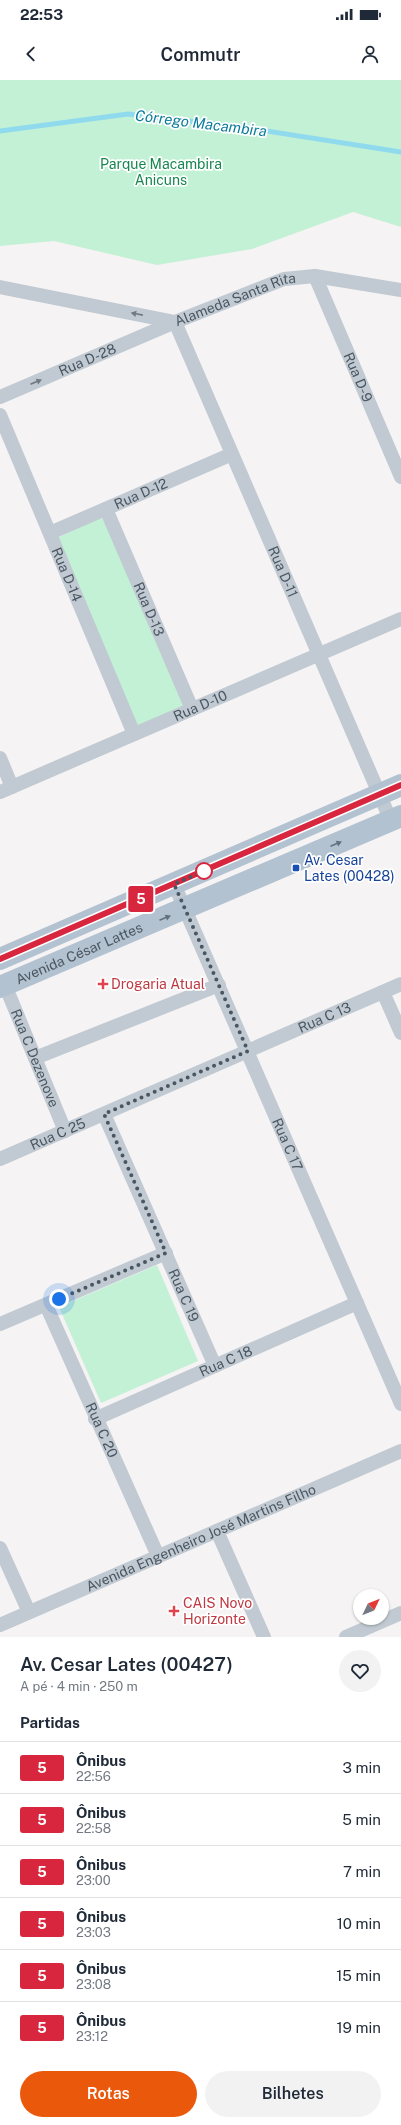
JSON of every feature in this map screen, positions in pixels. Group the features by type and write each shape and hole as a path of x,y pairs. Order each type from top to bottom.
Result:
{"main road":[{"name":"Avenida César Lattes","path":"0,959 401,785"},
{"name":"Avenida César Lattes","path":"2,986 396,819"}],"street":[{"name":"Alameda Santa Rita","path":"0,287 176,322 284,279 315,276 401,290"},
{"name":"Rua D-9","path":"315,276 401,477"},
{"name":"Rua D-28","path":"0,397 176,322"},
{"name":"Rua D-11","path":"176,322 380,794 396,819"},
{"name":"Rua D-14","path":"0,415 134,734"},
{"name":"Rua D-12","path":"50,533 232,454"},
{"name":"Rua D-13","path":"106,509 192,709"},
{"name":"Rua D-10","path":"6,790 401,619"},
{"path":"0,758 6,790"},
{"name":"Rua C 17","path":"174,884 219,984 401,1404"},
{"path":"35,1058 219,984"},
{"name":"Rua C 13","path":"248,1051 401,984"},
{"name":"Rua C Dezenove","path":"2,986 35,1058 65,1131"},
{"path":"383,992 401,1033"},
{"name":"Rua C 25","path":"0,1160 248,1051"},
{"name":"Rua C 19","path":"104,1114 215,1366"},
{"path":"0,1324 166,1253"},
{"name":"Rua C 18","path":"95,1419 357,1303"},
{"name":"Rua C 20","path":"46,1305 95,1419 158,1556"},
{"name":"Avenida Engenheiro José Martins Filho","path":"0,1625 401,1452"},
{"path":"217,1531 264,1637"},
{"path":"0,1548 29,1612"},
{"path":"346,1637 401,1613"}],"green space":[{"name":"Parque Macambira Anicuns","path":"0,80 401,80 401,227 353,212 252,249 157,265 54,241 0,246"},
{"path":"106,515 187,707 135,728 55,539"},
{"path":"157,1265 198,1361 101,1403 59,1307"}],"waterway":[{"name":"Córrego Macambira","path":"0,131 128,114 248,128 401,152"}],"bus line":[{"name":"5","path":"0,959 401,785"}],"place":[{"name":"Av. Cesar Lates (00428)","path":"296,868"},
{"name":"Drogaria Atual","path":"103,984"},
{"name":"CAIS Novo Horizonte","path":"174,1611"}],"route":[{"path":"59,1299 166,1253 104,1114 248,1051 174,884 204,871"}]}
